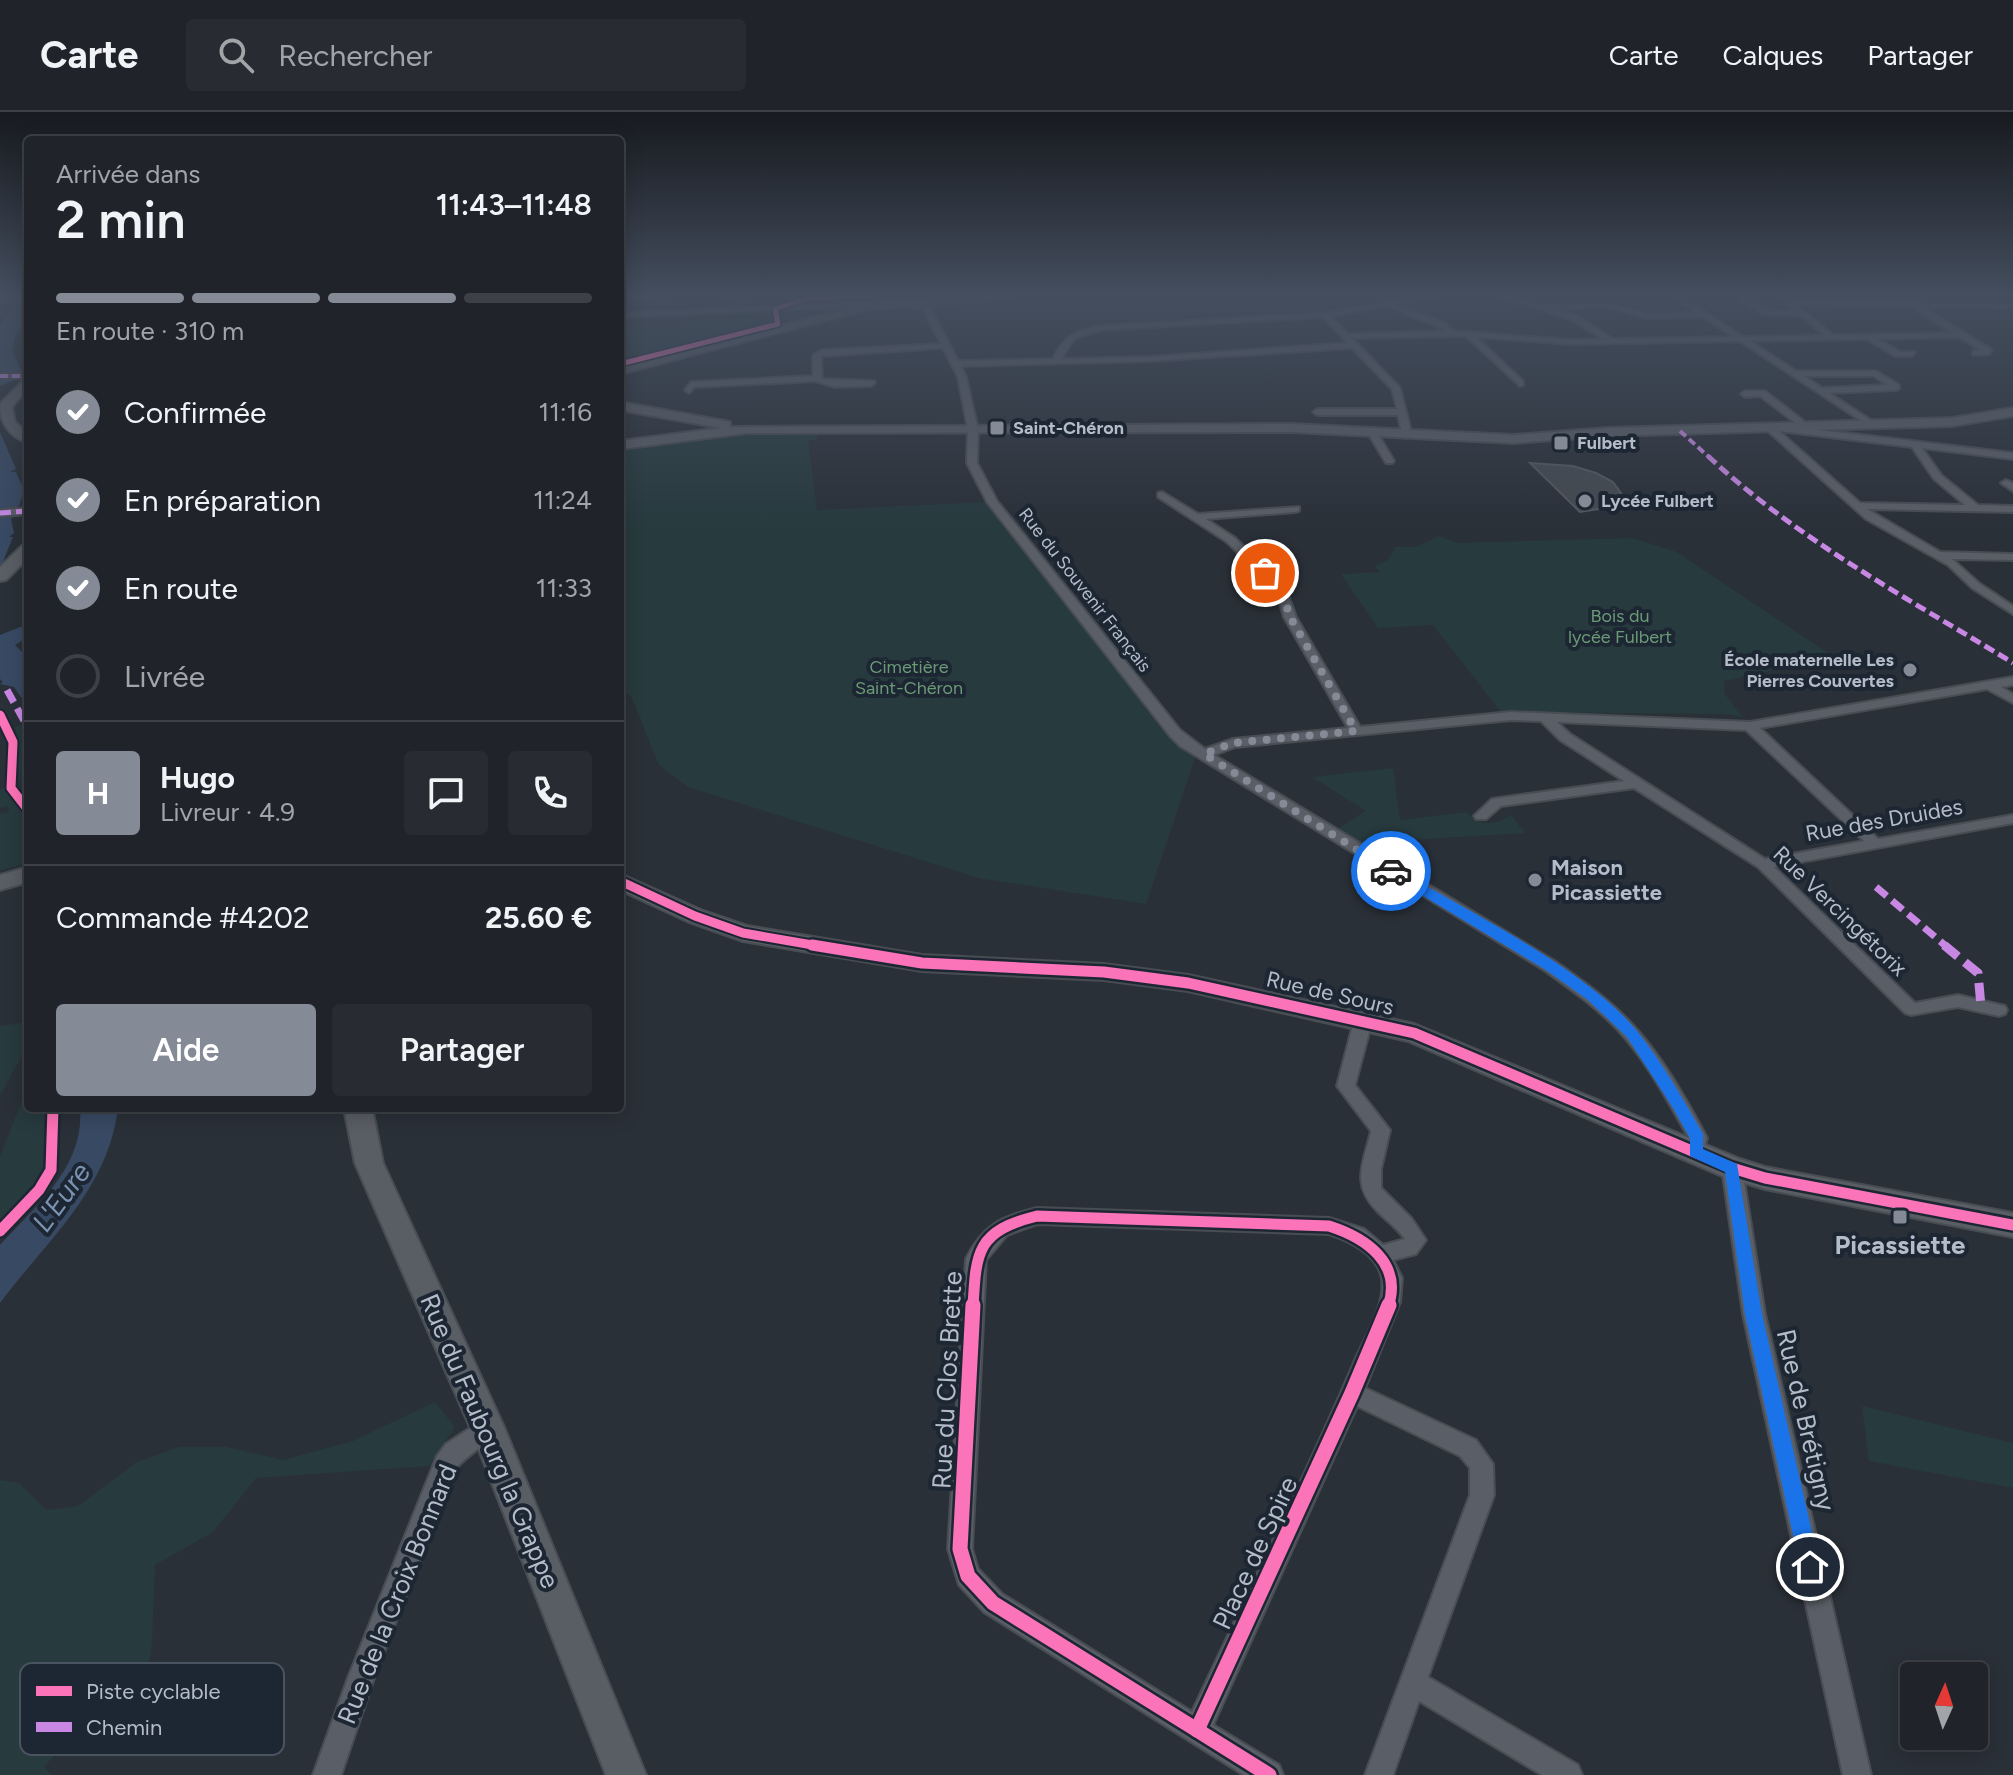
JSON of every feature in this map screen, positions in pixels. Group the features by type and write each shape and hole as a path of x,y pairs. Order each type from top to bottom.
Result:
{"main road":[{"path":"24,382 5,406 5,411 15,432 24,437"},
{"path":"624,407 747,429"},
{"path":"624,444 747,429 1292,428 1494,439 1608,432 1952,422 2013,412"},
{"path":"0,576 24,558"},
{"path":"0,586 24,558"},
{"path":"0,883 24,875"},
{"name":"Rue de Sours","path":"624,883 695,916 743,933 922,963 1104,972 1188,983 1414,1033 1732,1168 1765,1178 2013,1225"},
{"name":"Rue du Faubourg la Grappe","path":"359,1112 369,1163 487,1427 626,1775"}],"street":[{"path":"817,373 817,378"},
{"name":"Rue du Souvenir Français","path":"959,373 973,430 972,463 992,502 1175,733 1204,754 1550,966 1593,997 1632,1034 1679,1104 1698,1138 1695,1152"},
{"path":"1382,373 1396,388 1407,435"},
{"path":"1509,373 1520,383"},
{"path":"1792,374 1840,373"},
{"path":"1820,391 1896,387 1876,373 1870,373"},
{"path":"1792,374 1872,425"},
{"path":"2,376 24,379"},
{"path":"689,390 691,385 715,382 817,378 835,384 871,383"},
{"path":"1745,394 1762,393 1810,428 1831,434"},
{"path":"1317,412 1400,412"},
{"path":"1773,428 2013,456"},
{"path":"1773,428 1870,517 1937,555 2013,611"},
{"path":"1373,433 1389,461"},
{"path":"1915,444 1937,477 1975,508"},
{"path":"1162,495 1231,540 1281,589 1290,617 1356,731"},
{"path":"1858,506 2013,509"},
{"path":"1197,517 1295,509"},
{"path":"0,513 24,511"},
{"path":"1937,555 2013,557"},
{"path":"1204,754 1233,743 1511,716 1750,726 2013,681"},
{"path":"1992,687 2013,699"},
{"name":"Rue Vercingétorix","path":"1543,716 1565,737 1763,864 1911,1009 1958,1001 1999,1010"},
{"path":"1750,726 1874,843"},
{"path":"1481,816 1497,802 1637,783"},
{"name":"Rue des Druides","path":"1763,864 2013,819"},
{"path":"1363,1021 1346,1086 1381,1130 1369,1182 1373,1194 1412,1229 1416,1240 1409,1248 1380,1254 1392,1278 1390,1302 1352,1393 1468,1448 1481,1464 1482,1495 1379,1775"},
{"name":"Rue de Brétigny","path":"1732,1168 1754,1314 1857,1775"},
{"name":"Rue du Clos Brette","path":"1269,1775 993,1603 968,1576 960,1549 976,1259 989,1236 1013,1222 1037,1216 1329,1226 1357,1235 1380,1254"},
{"name":"Place de Spire","path":"1197,1731 1352,1393"},
{"name":"Rue de la Croix Bonnard","path":"327,1775 361,1678 445,1464 454,1452 487,1427"},
{"path":"1413,1683 1568,1775"}],"green space":[{"name":"Cimetière Saint-Chéron","path":"762,432 819,432 816,440 808,440 817,510 987,502 1175,742 1195,758 1146,904 979,878 688,787 659,765 632,698 624,691 624,448"},
{"name":"Bois du lycée Fulbert","path":"1439,536 1458,543 1632,538 1677,552 1834,657 1724,681 1724,693 1742,717 1726,714 1501,712 1433,625 1378,628 1341,574 1380,572 1375,566 1388,560 1395,547 1416,547"},
{"path":"23,724 24,793 19,773 15,727"},
{"path":"1393,768 1400,820 1467,812 1477,820 1488,823 1511,815 1525,833 1362,843 1339,828 1366,811 1312,777"},
{"path":"6,788 24,812 24,863 0,871 0,814 9,812 8,806 0,808 0,789"},
{"path":"24,1023 24,1052 0,1095 0,1026"},
{"path":"24,1096 24,1112 51,1112 47,1168 37,1185 0,1225 0,1156"},
{"path":"435,1402 455,1427 429,1466 256,1478 213,1532 155,1565 149,1663 20,1663 20,1755 55,1755 44,1766 52,1775 0,1775 0,1480 19,1483 46,1510 78,1506 137,1462 179,1447 227,1447 283,1460 353,1441"},
{"path":"1862,1406 2013,1443 2013,1488 1869,1461"}],"water":[{"path":"4,373 21,373 16,379 0,386 0,380 8,374"},
{"path":"0,432 16,469 10,472 16,472 24,490 19,506 10,510 9,515 14,516 11,519 14,533 9,537 13,537 0,569"},
{"path":"24,626 24,639 15,645 24,654 24,701 14,687 0,684 3,682 0,679 0,635"},
{"name":"L'Eure","path":"80,1112 117,1112 112,1137 89,1189 0,1303 0,1245 56,1183 75,1148"}],"building":[{"path":"1530,463 1573,466 1596,473 1613,482 1621,493 1616,501 1605,508 1580,512"}],"marked path":[{"path":"0,376 24,376"},
{"path":"1680,431 1717,466 1798,528 2013,663"},
{"path":"0,513 24,511"},
{"path":"7,690 24,721"},
{"path":"1876,887 1978,973 1981,1006"}],"cycle path":[{"path":"0,715 13,742 11,788 24,805"},
{"path":"624,883 695,916 743,933 922,963 1104,972 1188,983 1414,1033 1732,1168 1765,1178 2013,1225"},
{"path":"0,1231 39,1190 51,1170 53,1112"},
{"path":"1197,1731 1352,1393 1390,1302 1392,1278 1380,1254 1357,1235 1329,1226 1037,1216 1016,1222 994,1234 976,1259 960,1549 968,1576 993,1603 1269,1775"}],"way so far":[{"path":"1265,573 1281,589 1290,617 1356,731 1233,743 1204,754 1391,871"}],"place":[{"name":"Saint-Chéron","path":"997,428"},
{"name":"Fulbert","path":"1561,443"},
{"name":"Lycée Fulbert","path":"1585,501"},
{"name":"École maternelle Les Pierres Couvertes","path":"1910,670"},
{"name":"Maison Picassiette","path":"1535,880"},
{"name":"Picassiette","path":"1900,1217"}],"route":[{"path":"1391,871 1550,966 1593,997 1632,1034 1679,1104 1698,1138 1695,1152 1732,1168 1754,1314 1810,1567"}]}
